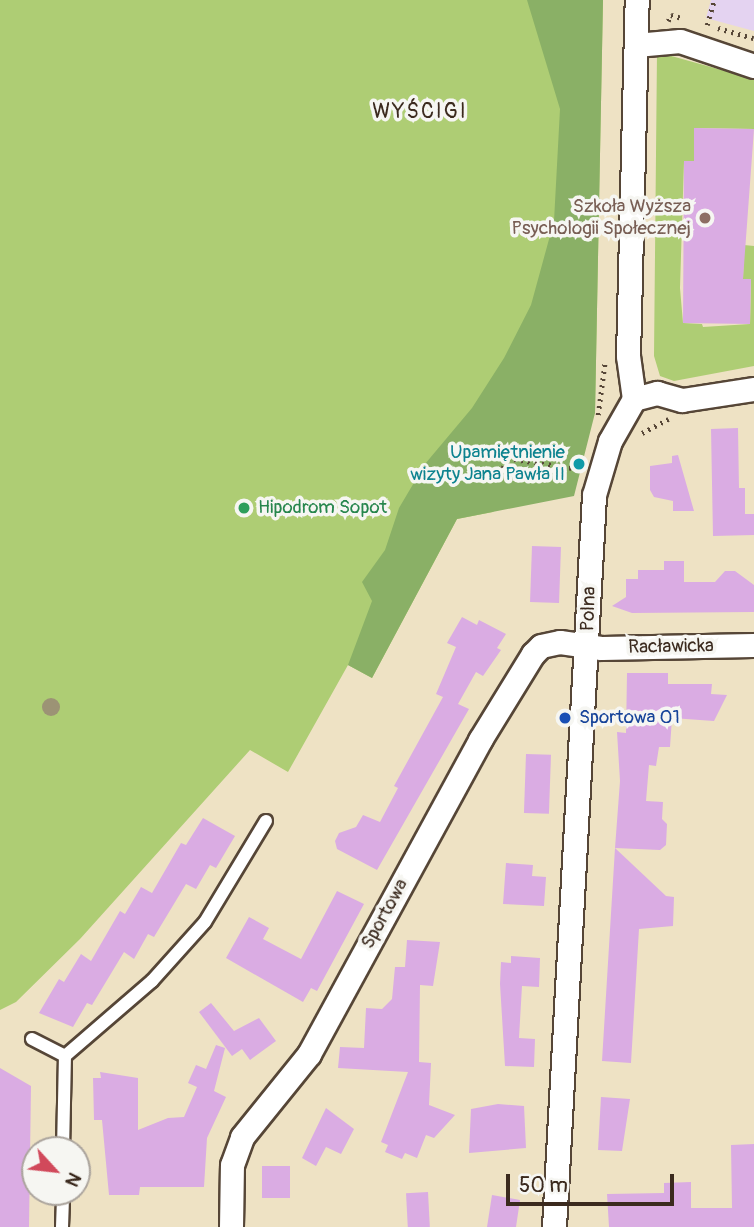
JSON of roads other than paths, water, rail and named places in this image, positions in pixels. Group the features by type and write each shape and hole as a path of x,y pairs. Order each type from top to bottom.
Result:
{"street":[{"path":"637,0 647,44 628,356 635,400 657,393 682,400 754,389"},
{"path":"647,44 680,41 754,66"},
{"name":"Polna","path":"554,1227 588,646 594,495 610,441 635,400"},
{"name":"Sportowa","path":"231,1227 232,1165 242,1137 309,1054 524,663 550,642 588,646"},
{"name":"Racławicka","path":"588,646 754,645"}],"lane":[{"path":"64,1136 65,1056 152,981 205,922 266,821"},
{"path":"32,1039 65,1056"},
{"path":"62,1227 63,1206"}],"place":[{"name":"Szkoła Wyższa Psychologii Społecznej","path":"705,218"},
{"name":"Upamiętnienie wizyty Jana Pawła II","path":"579,464"},
{"name":"Hipodrom Sopot","path":"244,508"},
{"name":"Sportowa 01","path":"565,718"}],"district":[{"name":"WYŚCIGI","path":"420,112"}]}
